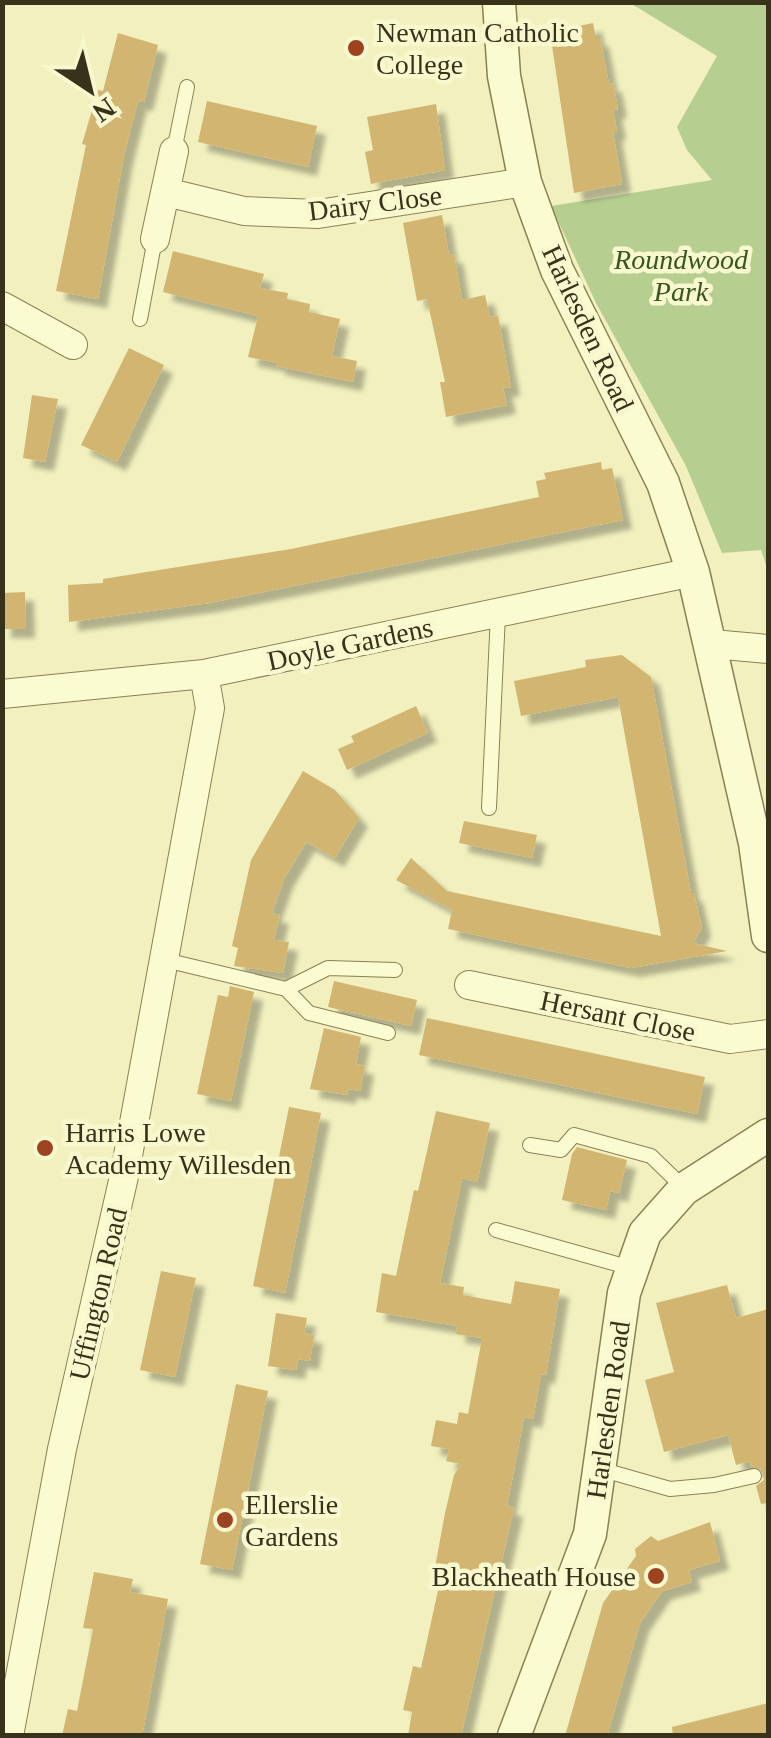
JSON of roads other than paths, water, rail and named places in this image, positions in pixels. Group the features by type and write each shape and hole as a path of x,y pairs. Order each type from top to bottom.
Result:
{"street":[{"name":"Harlesden Road","path":"499,2 504,76 525,182 557,270 663,483 693,572 755,843 768,936"},
{"path":"155,239 174,151"},
{"name":"Dairy Close","path":"166,192 244,211 318,214 525,182"},
{"path":"2,306 73,345"},
{"name":"Doyle Gardens","path":"2,694 204,674 693,572"},
{"path":"712,644 768,649"},
{"name":"Uffington Road","path":"9,1736 62,1449 125,1172 166,960 210,708 204,674"},
{"name":"Hersant Close","path":"469,985 730,1038 768,1034"},
{"name":"Harlesden Road","path":"514,1736 585,1552 631,1268 645,1233 684,1189 768,1134"}],"lane":[{"path":"174,151 187,87"},
{"path":"140,319 155,239"},
{"path":"490,808 498,614"},
{"path":"166,960 286,988 309,1013 388,1033"},
{"path":"286,988 328,968 395,970"},
{"path":"530,1145 560,1150 574,1135 651,1156 684,1189"},
{"path":"496,1230 631,1268"},
{"path":"600,1468 670,1489 714,1486 754,1476"}],"place":[{"name":"Newman Catholic College","path":"356,48"},
{"name":"Harris Lowe Academy Willesden","path":"45,1148"},
{"name":"Ellerslie Gardens","path":"225,1520"},
{"name":"Blackheath House","path":"656,1576"}],"park label":[{"name":"Roundwood Park","path":"681,275"}]}
